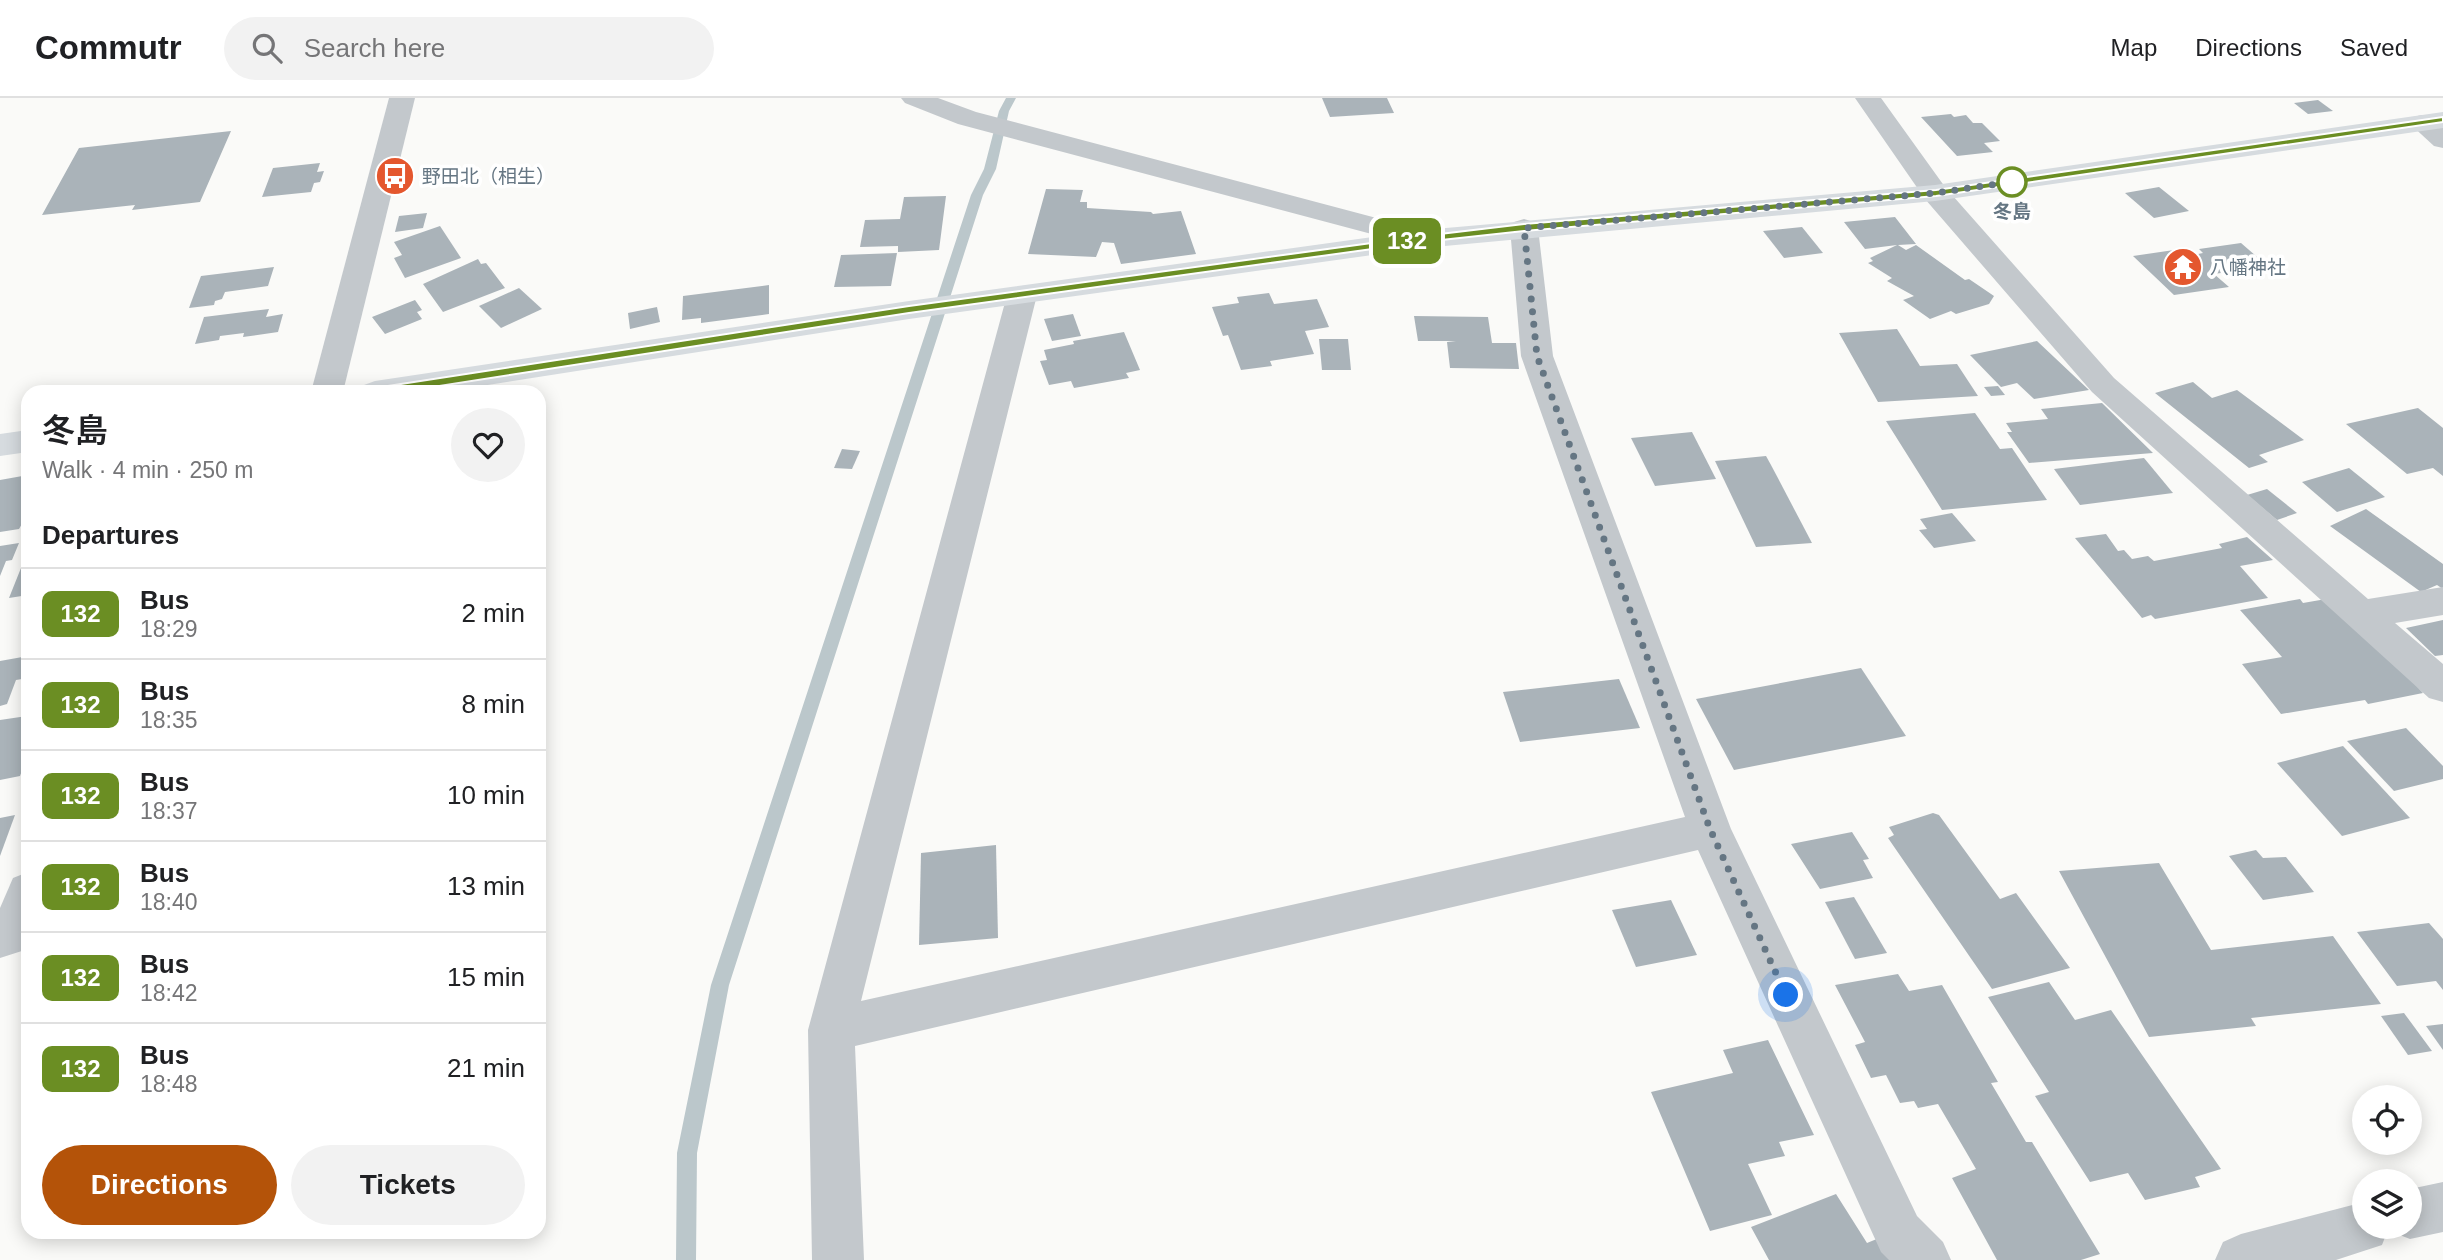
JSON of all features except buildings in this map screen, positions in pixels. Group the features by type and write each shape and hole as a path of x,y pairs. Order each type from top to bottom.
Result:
{"main road":[{"path":"421,385 909,310 1423,239 1936,193 2436,127"},
{"path":"0,445 21,443"}],"street":[{"path":"329,385 402,98"},
{"path":"914,98 967,118 1423,239"},
{"path":"1868,98 1936,193 2103,386 2443,687"},
{"path":"1524,228 1537,356 1710,829 1899,1234 1925,1260"},
{"path":"838,1260 831,1030 1011,296"},
{"path":"2363,614 2443,601"},
{"path":"831,1030 1710,829"},
{"path":"0,938 12,936 21,911"},
{"path":"2422,1212 2443,1208"},
{"path":"2241,1260 2352,1230"}],"waterway":[{"path":"686,1260 687,1153 720,985 977,195 990,169 1004,111 1011,98"}],"bus line":[{"name":"132","path":"421,385 909,310 1423,239 1936,193 2443,120"}],"place":[{"name":"野田北（相生）","path":"395,176"},
{"name":"冬島","path":"2012,182"},
{"name":"八幡神社","path":"2183,267"}],"route":[{"path":"1786,995 1710,829 1537,356 1524,228 1936,193 2017,181 2012,182"}]}
